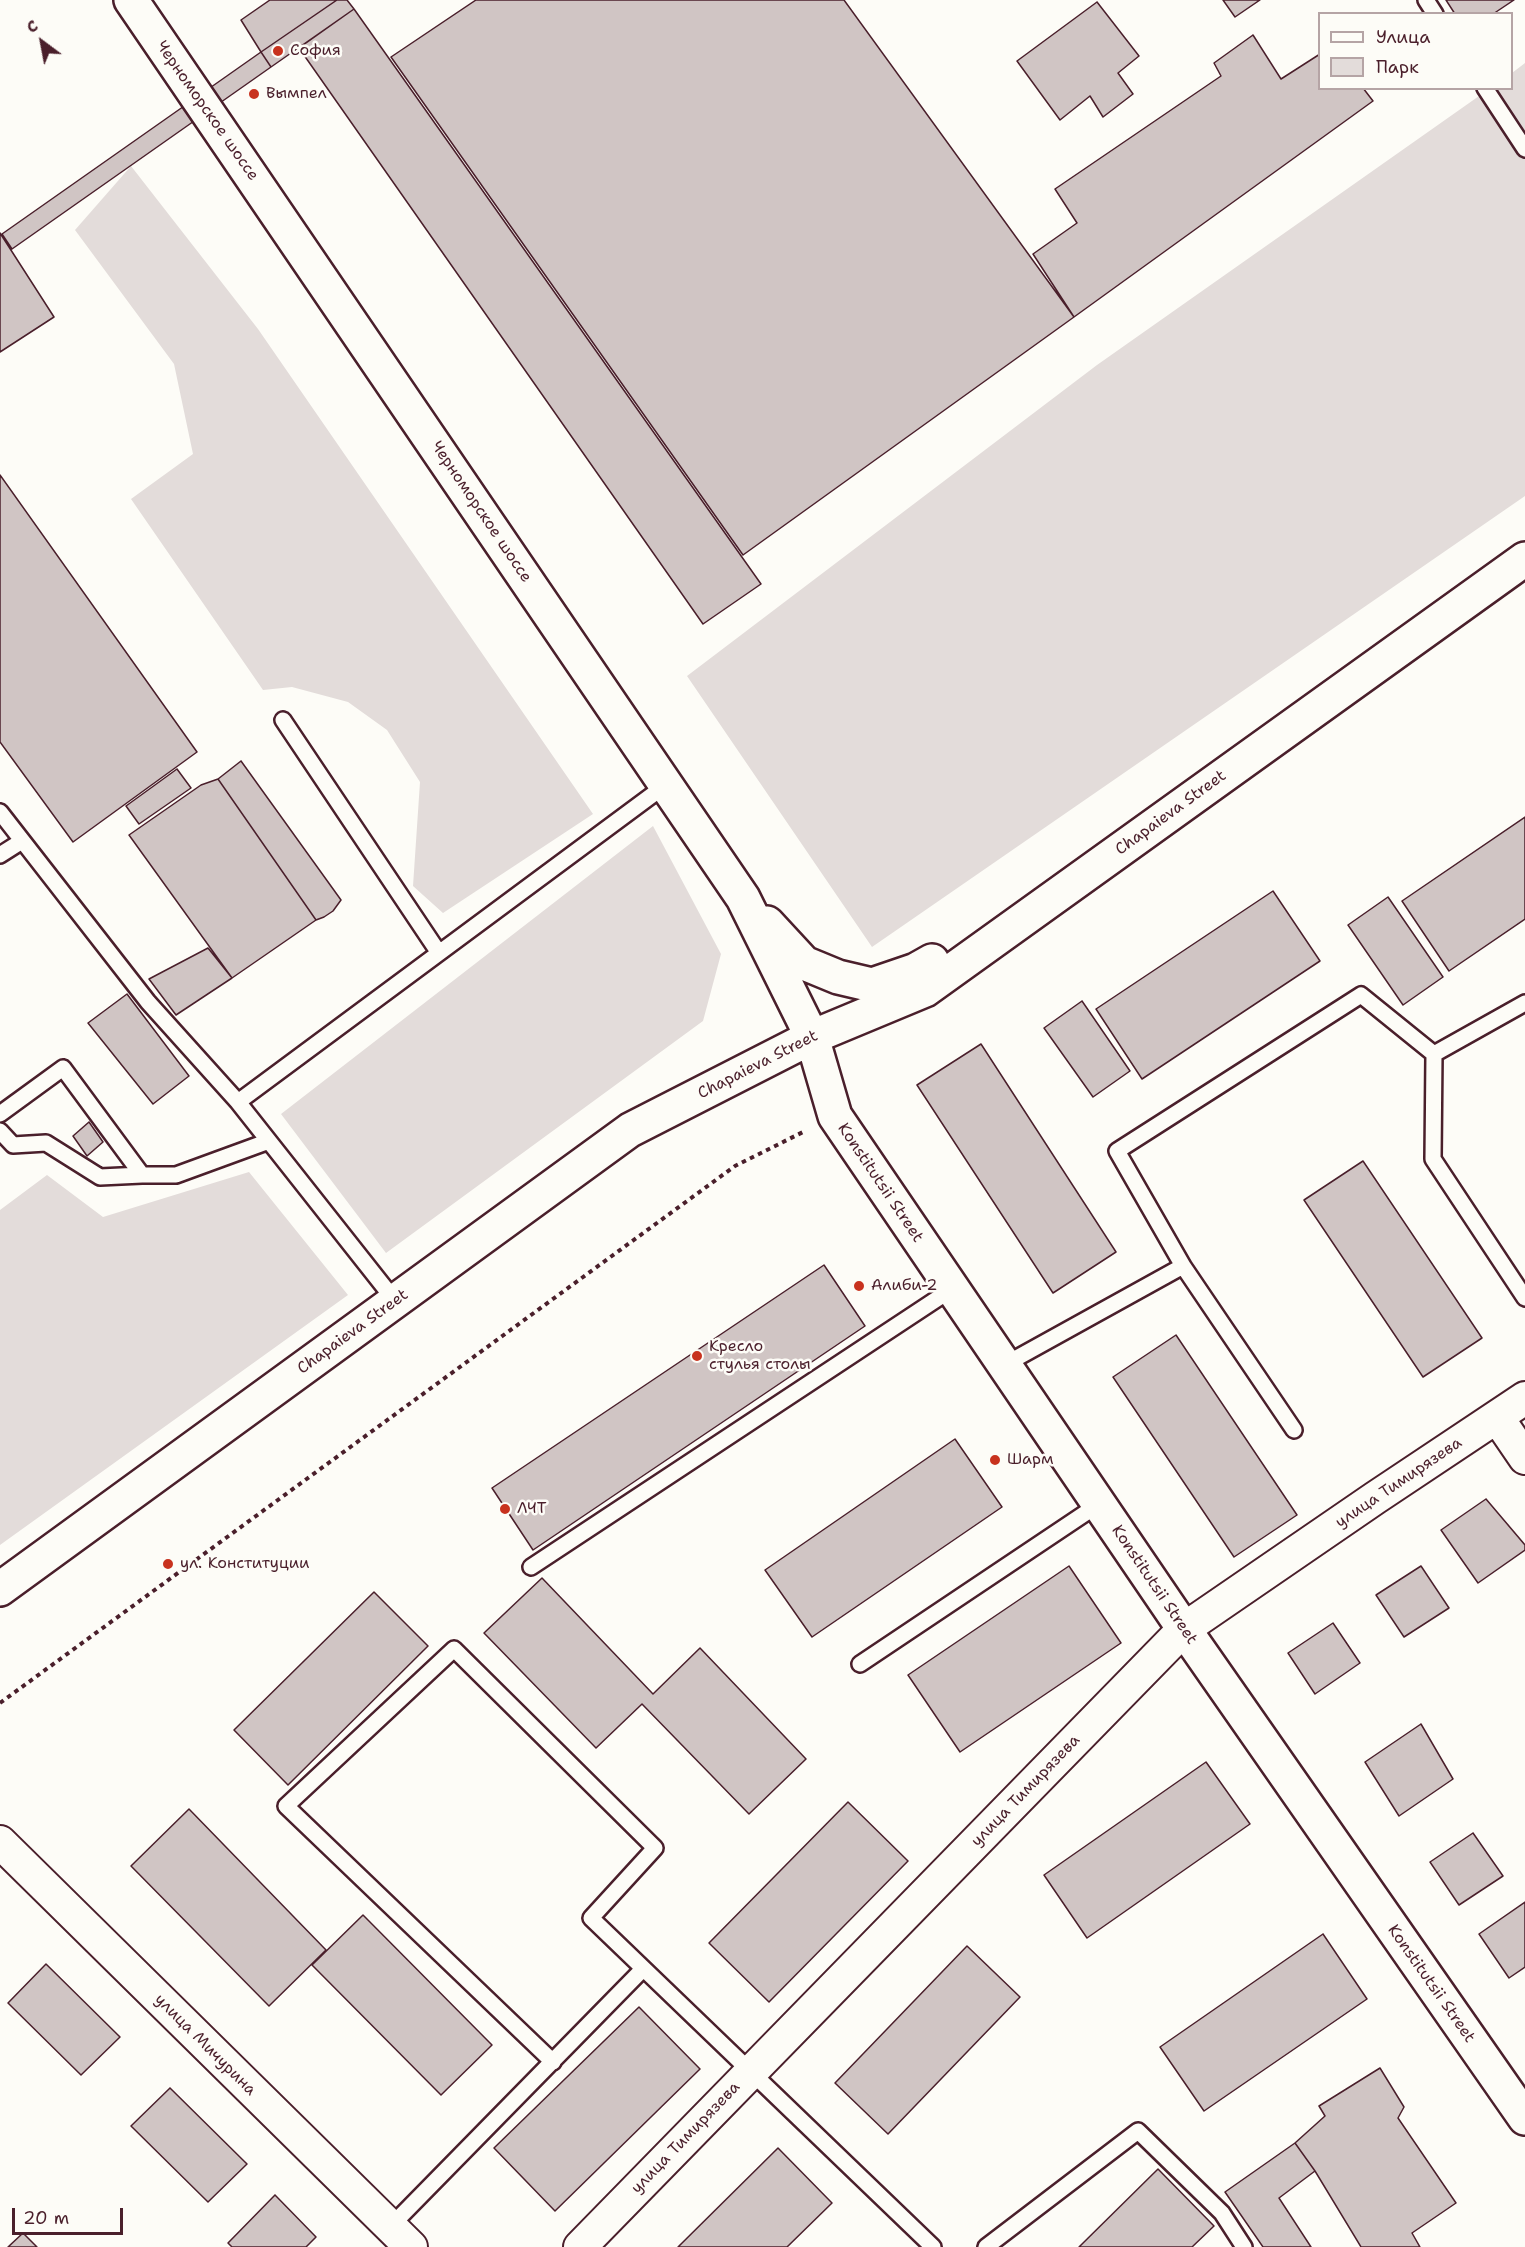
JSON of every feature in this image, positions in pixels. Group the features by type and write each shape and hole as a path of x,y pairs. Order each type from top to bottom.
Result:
{"main road":[{"name":"Черноморское шоссе","path":"131,0 743,898 812,1036"},
{"name":"Chapaieva Street","path":"0,1589 630,1130 812,1036 925,990 1525,559"},
{"path":"743,898 804,963 838,977 872,985 916,970 995,923 1064,890"},
{"name":"Konstitutsii Street","path":"812,1036 835,1116 1184,1629 1525,2118"}],"street":[{"name":"улица Тимирязева","path":"580,2247 1184,1629 1525,1398"},
{"path":"1497,1418 1525,1458"},
{"name":"улица Мичурина","path":"0,1842 400,2237"}],"lane":[{"path":"1486,90 1525,149"},
{"path":"283,720 439,953"},
{"path":"238,1102 667,784"},
{"path":"0,812 148,1002 238,1102 396,1302"},
{"path":"0,855 22,841"},
{"path":"1294,1430 1183,1266 1117,1151 1361,995 1434,1054"},
{"path":"1434,1054 1525,1003"},
{"path":"1434,1054 1433,1160 1525,1298"},
{"path":"0,1114 63,1068 142,1176"},
{"path":"0,1131 13,1145 46,1143 100,1177 176,1175 269,1141"},
{"path":"1004,1365 1183,1266"},
{"path":"531,1567 952,1289"},
{"path":"860,1664 1099,1504"},
{"path":"553,2062 286,1806 454,1649 655,1848 591,1918 933,2247"},
{"path":"400,2237 553,2062 643,1969"},
{"path":"986,2247 1138,2131 1222,2213 1244,2247"}],"path":[{"path":"0,1703 735,1166 835,1116"}],"green space":[{"path":"1525,63 1525,496 872,947 687,676 1097,365 1488,90 1513,90 1513,72"},
{"path":"131,166 258,329 593,814 443,913 413,886 420,782 387,730 348,702 292,687 263,690 131,499 193,454 174,364 75,230"},
{"path":"653,826 721,954 703,1021 386,1253 281,1114"},
{"path":"249,1172 348,1295 0,1545 0,1210 47,1175 103,1217"}],"building":[{"path":"270,0 337,0 261,52 241,20"},
{"path":"337,0 347,0 354,9 271,67 261,52"},
{"path":"476,0 844,0 1074,317 743,555 391,57"},
{"path":"1223,0 1260,0 1235,17"},
{"path":"1446,0 1514,0 1496,12 1454,12"},
{"path":"1097,2 1139,56 1118,73 1133,94 1103,117 1090,96 1060,120 1017,61"},
{"path":"354,9 761,584 703,624 299,48"},
{"path":"1253,35 1281,79 1318,55 1318,90 1365,90 1373,101 1074,317 1033,254 1077,223 1055,189 1221,76 1214,63"},
{"path":"261,52 271,67 12,249 2,234"},
{"path":"0,233 54,317 0,352"},
{"path":"0,475 197,752 73,842 0,742"},
{"path":"241,761 341,900 333,911 324,917 316,920 218,779"},
{"path":"177,769 191,788 139,824 126,806"},
{"path":"218,779 316,920 232,978 129,835 201,785"},
{"path":"1525,817 1525,919 1449,971 1402,901"},
{"path":"1273,891 1320,961 1142,1079 1096,1009"},
{"path":"1388,897 1443,977 1403,1005 1348,925"},
{"path":"208,948 232,978 176,1015 149,979"},
{"path":"127,994 189,1076 153,1104 88,1023"},
{"path":"1082,1001 1130,1071 1093,1097 1044,1028"},
{"path":"981,1044 1116,1252 1053,1293 917,1085"},
{"path":"89,1122 103,1142 87,1156 73,1136"},
{"path":"1363,1161 1482,1338 1423,1377 1304,1200"},
{"path":"824,1265 865,1326 533,1550 492,1488"},
{"path":"1176,1335 1297,1515 1234,1557 1113,1377"},
{"path":"955,1439 1002,1507 812,1637 765,1570"},
{"path":"1486,1499 1525,1545 1525,1550 1478,1583 1441,1530"},
{"path":"1069,1566 1121,1643 960,1752 908,1675"},
{"path":"1421,1566 1449,1608 1404,1637 1376,1595"},
{"path":"542,1578 653,1694 700,1648 806,1759 749,1814 642,1704 596,1748 484,1633"},
{"path":"374,1592 428,1646 288,1785 234,1730"},
{"path":"1333,1623 1360,1663 1315,1694 1288,1653"},
{"path":"1421,1724 1453,1779 1399,1816 1365,1762"},
{"path":"1206,1762 1250,1824 1087,1938 1044,1875"},
{"path":"848,1802 908,1861 769,2002 709,1943"},
{"path":"189,1809 326,1950 269,2006 131,1866"},
{"path":"1473,1833 1503,1876 1459,1905 1430,1862"},
{"path":"1525,1902 1525,1967 1509,1978 1479,1934"},
{"path":"363,1915 492,2045 441,2095 312,1965"},
{"path":"1323,1934 1367,1999 1204,2111 1160,2047"},
{"path":"967,1946 1020,1997 888,2134 835,2083"},
{"path":"46,1964 120,2037 81,2075 8,2003"},
{"path":"639,2007 700,2069 555,2211 494,2148"},
{"path":"1380,2068 1404,2107 1398,2118 1456,2203 1412,2233 1420,2247 1361,2247 1315,2171 1295,2143 1325,2116 1319,2106"},
{"path":"170,2088 247,2164 208,2202 131,2126"},
{"path":"1295,2143 1315,2171 1279,2198 1311,2247 1263,2247 1225,2192"},
{"path":"778,2148 832,2203 787,2247 678,2247"},
{"path":"1158,2169 1214,2226 1192,2247 1079,2247"},
{"path":"275,2195 316,2237 306,2247 232,2247 228,2243"},
{"path":"23,2233 37,2247 8,2247"}],"place":[{"name":"София","path":"278,51"},
{"name":"Вымпел","path":"254,94"},
{"name":"Алиби-2","path":"859,1286"},
{"name":"Кресло стулья столы","path":"697,1356"},
{"name":"Шарм","path":"995,1460"},
{"name":"ЛЧТ","path":"505,1509"},
{"name":"ул. Конституции","path":"168,1564"}]}
